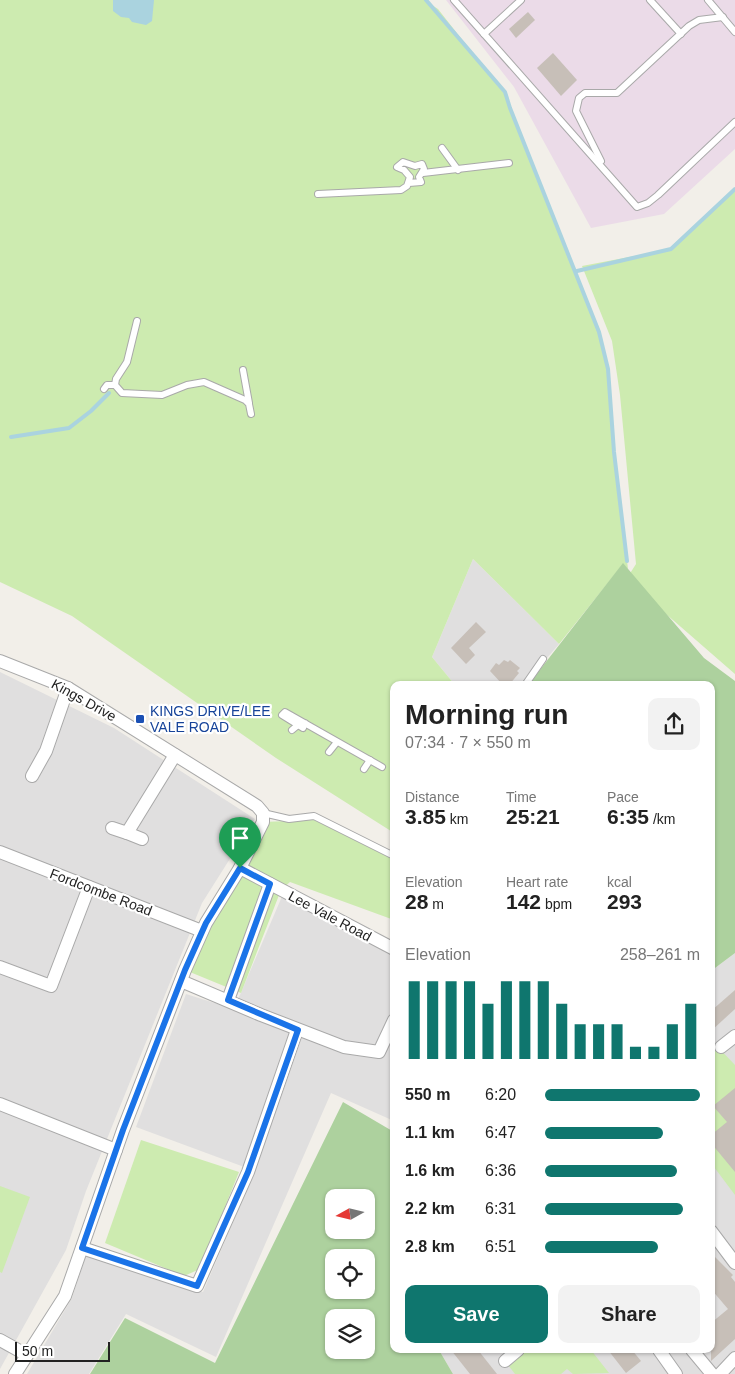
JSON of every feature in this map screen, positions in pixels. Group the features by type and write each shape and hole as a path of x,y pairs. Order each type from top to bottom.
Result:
{"street":[{"name":"Kings Drive","path":"0,661 68,688 257,806 263,813"},
{"path":"32,776 46,750 68,688"},
{"path":"127,833 175,755"},
{"path":"14,1374 65,1296 116,1150 202,931 240,868 262,822 263,813"},
{"path":"112,828 142,839"},
{"name":"Fordcombe Road","path":"0,852 202,931"},
{"name":"Lee Vale Road","path":"240,868 390,947"},
{"path":"228,1000 270,884"},
{"path":"0,967 50,986 89,887"},
{"path":"182,981 298,1030 344,1047 379,1052 390,1029"},
{"path":"82,1248 197,1286 248,1172 298,1030"},
{"path":"722,1047 735,1036"},
{"path":"0,1104 116,1150"},
{"path":"715,1236 735,1263"},
{"path":"0,1340 27,1355"},
{"path":"505,1361 514,1353"},
{"path":"661,1353 676,1374"},
{"path":"694,1353 712,1374"},
{"path":"720,1374 735,1358"}],"lane":[{"path":"454,0 637,207 658,195 735,122"},
{"path":"484,34 521,0"},
{"path":"650,0 680,34"},
{"path":"708,0 735,32"},
{"path":"606,171 576,111 579,98 585,94 617,93 680,34 699,20 722,17"},
{"path":"442,148 458,170"},
{"path":"409,183 410,177 407,173 397,168 403,162 415,166 422,164 423,173"},
{"path":"318,194 401,190 409,183 421,182 419,177 423,173 509,163"},
{"path":"115,385 116,379 127,362 137,320"},
{"path":"243,370 251,414"},
{"path":"104,389 107,385 115,385 122,393 162,395 187,385 204,382 240,397 249,404"},
{"path":"528,681 543,659"},
{"path":"306,724 303,728 282,715 285,712 382,767"},
{"path":"292,730 298,725"},
{"path":"329,752 337,742"},
{"path":"364,769 370,760"},
{"path":"263,813 289,819 314,816 390,854"}],"shaded area":[{"path":"446,0 735,0 735,149 664,214 591,228 514,87"},
{"path":"473,559 559,644 527,681 452,681 432,657"},
{"path":"0,672 114,728 255,819 202,903 86,1191 66,1250 0,1369"},
{"path":"283,894 390,945 390,1119 331,1093 216,1357 126,1314 89,1374 27,1374 72,1298 87,1253 203,1292 255,1171 136,1127 186,994 234,1009"},
{"path":"735,953 735,1374 453,1374 441,1353 715,1353 715,968"}],"green space":[{"path":"0,0 424,0 438,9 507,97 599,332 608,369 614,452 628,569 623,564 559,644 473,559 432,657 452,681 390,681 390,830 276,758 72,616 0,582"},
{"path":"735,189 735,674 658,607 629,575 636,564 620,395 612,341 582,266 671,249"},
{"path":"623,563 704,658 735,681 735,953 715,968 715,681 531,681"},
{"path":"314,820 390,855 390,919 290,882 281,890 241,993 185,970 263,822"},
{"path":"715,1044 735,1065 735,1195 715,1168"},
{"path":"343,1102 390,1130 390,1353 441,1353 453,1374 90,1374 125,1318 215,1363"},
{"path":"141,1140 239,1172 200,1269 184,1276 105,1243"},
{"path":"0,1186 30,1197 2,1273 0,1272"},
{"path":"515,1353 593,1353 609,1373 573,1374 567,1369 561,1374 515,1374 505,1361"}],"water":[{"path":"113,0 154,0 152,21 146,25 121,17 113,11"}],"building":[{"path":"528,12 535,20 516,38 509,29"},
{"path":"553,53 577,80 561,96 537,68"},
{"path":"476,622 486,632 469,648 475,655 466,664 451,648"},
{"path":"504,660 508,662 510,660 520,668 517,671 519,673 512,681 499,681 490,671 496,663 499,665"},
{"path":"735,990 735,1009 715,1027 715,1008"},
{"path":"735,1088 735,1172 715,1148 715,1132 727,1122 715,1108 715,1104"},
{"path":"715,1257 733,1275 731,1277 735,1282 735,1339 711,1361 711,1353 715,1353 715,1320 728,1309 715,1294"},
{"path":"453,1353 480,1353 497,1374 470,1374"},
{"path":"610,1353 634,1353 641,1361 626,1373"}],"waterway":[{"path":"426,0 505,92 599,332 608,369 614,452 627,561"},
{"path":"577,271 671,249 735,189"},
{"path":"11,437 69,428 91,411 109,393"}],"place":[{"name":"KINGS DRIVE/LEE VALE ROAD","path":"140,719"}],"route":[{"path":"240,868 270,884 228,1000 298,1030 248,1172 197,1286 82,1248 123,1130 185,970 206,923 240,868"}]}
